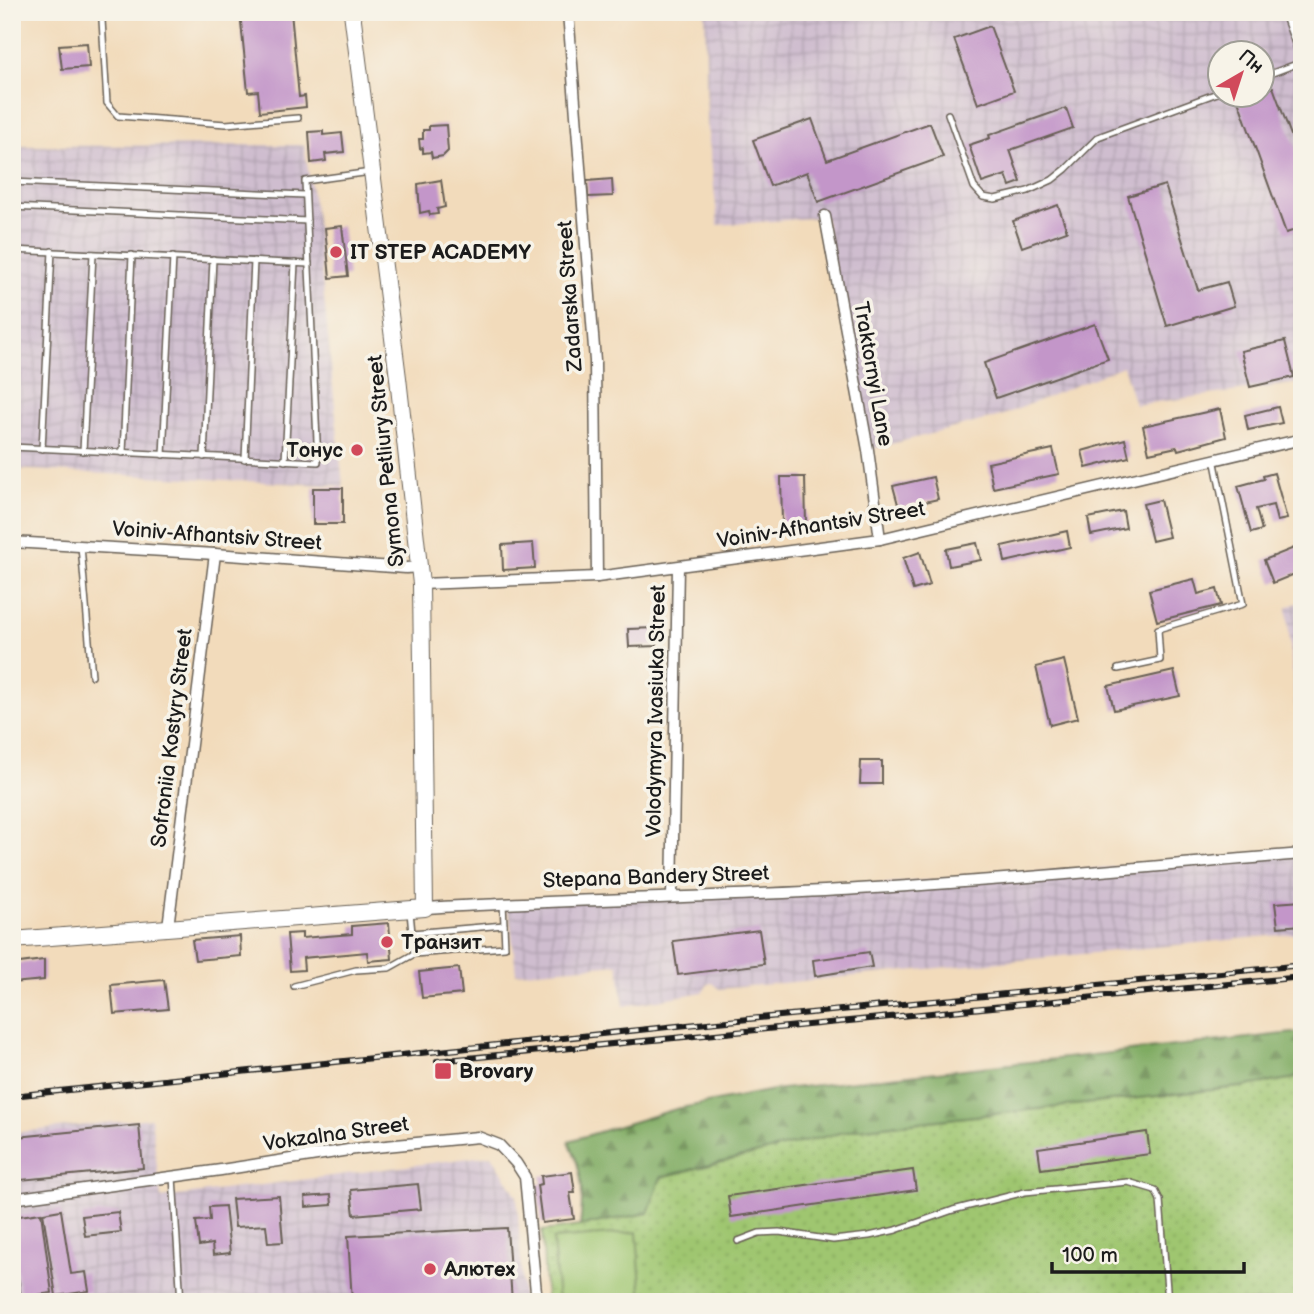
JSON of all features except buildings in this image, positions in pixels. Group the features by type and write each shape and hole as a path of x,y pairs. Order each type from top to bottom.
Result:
{"street":[{"name":"Symona Petliury Street","path":"352,12 420,575 417,908"},
{"name":"Zadarska Street","path":"568,12 595,361 597,577"},
{"path":"1286,12 1302,55"},
{"name":"Traktornyi Lane","path":"825,216 868,450 880,539"},
{"name":"Voiniv-Afhantsiv Street","path":"12,542 406,568 420,575 597,577 880,539 1302,439"},
{"name":"Sofroniia Kostyry Street","path":"168,927 215,554"},
{"name":"Volodymyra Ivasiuka Street","path":"672,897 678,567"},
{"name":"Stepana Bandery Street","path":"12,940 417,908 941,884 1302,855"},
{"name":"Vokzalna Street","path":"12,1199 355,1149 478,1137 499,1145 526,1177 537,1302"}],"lane":[{"path":"106,12 102,20 107,103 118,116 226,124 298,118"},
{"path":"1276,72 1302,62"},
{"path":"948,114 974,187 983,197 995,199 1027,191 1052,180 1098,137 1206,97"},
{"path":"12,447 318,463 305,181 372,172"},
{"path":"12,182 305,195"},
{"path":"12,207 307,221"},
{"path":"12,322 14,250 309,264"},
{"path":"42,449 52,251"},
{"path":"83,451 93,254"},
{"path":"123,453 132,256"},
{"path":"163,455 173,257"},
{"path":"204,457 213,259"},
{"path":"245,459 254,261"},
{"path":"285,461 295,263"},
{"path":"1118,669 1160,660 1158,629 1243,604 1214,458"},
{"path":"81,546 92,676"},
{"path":"294,986 356,970 389,968 414,954 505,947 503,903"},
{"path":"414,954 412,933 417,908"},
{"path":"412,933 504,925"},
{"path":"173,1177 181,1302"},
{"path":"738,1241 759,1233 779,1232 833,1240 869,1236 896,1230 953,1210 1025,1192 1128,1182 1155,1190 1160,1200 1168,1302"}],"shaded area":[{"path":"705,12 1302,12 1302,391 1299,383 1135,405 1123,366 1001,416 868,450 825,217 718,225 707,123"},
{"path":"304,145 316,218 343,486 12,469 12,146"},
{"path":"1302,601 1302,707 1295,707 1287,607"},
{"path":"1302,854 1302,933 719,989 712,983 708,984 703,992 624,1006 618,964 516,973 510,916 503,903 705,896"},
{"path":"151,1118 161,1198 492,1155 517,1196 523,1302 12,1302 12,1133"}],"green space":[{"path":"1302,1032 1302,1077 1240,1087 856,1129 661,1177 648,1213 580,1226 581,1183 569,1141 676,1109 773,1090"},
{"path":"1302,1077 1302,1302 546,1302 542,1231 580,1226 661,1177 856,1129 1240,1087"},
{"path":"637,1232 642,1302 558,1302 553,1239"}],"railway":[{"path":"12,1096 677,1026 1302,965"},
{"path":"437,1061 1302,977"}],"place":[{"name":"IT STEP ACADEMY","path":"336,252"},
{"name":"Тонус","path":"357,450"},
{"name":"Транзит","path":"387,942"},
{"name":"Brovary","path":"443,1071"},
{"name":"Алютех","path":"430,1269"}]}
